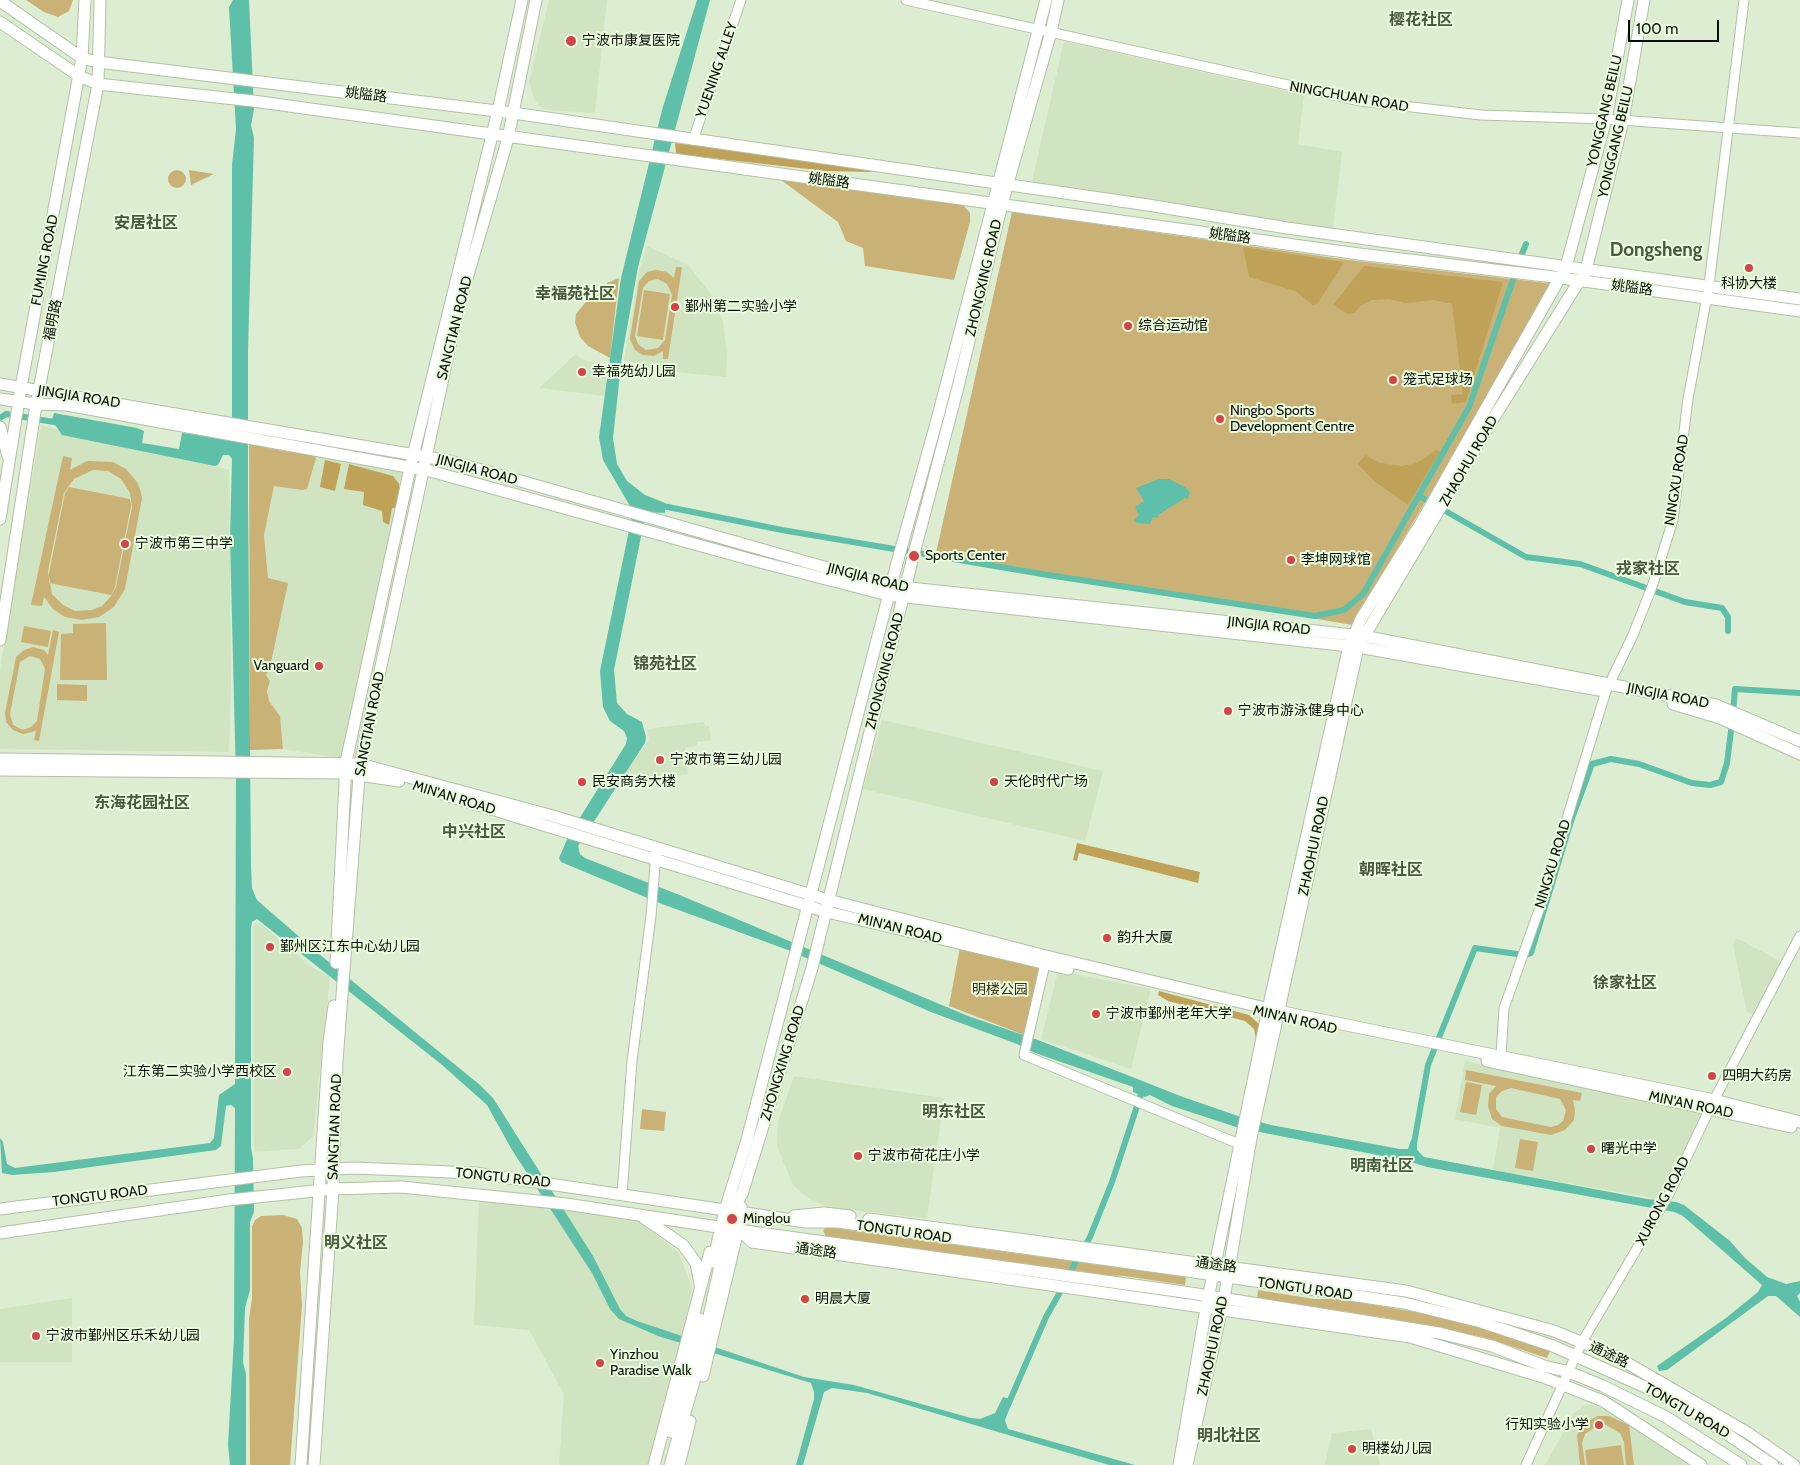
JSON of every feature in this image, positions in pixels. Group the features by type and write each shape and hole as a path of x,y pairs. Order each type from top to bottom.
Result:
{"main road":[{"name":"FUMING ROAD","path":"0,519 21,387 82,58 86,0"},
{"name":"福明路","path":"0,640 36,405 98,84 100,0"},
{"name":"SANGTIAN ROAD","path":"340,964 360,769 422,470 420,455 447,311 492,136 522,0"},
{"name":"SANGTIAN ROAD","path":"314,1465 327,1169 339,998 346,768 410,468 420,455 457,313 508,138 536,0"},
{"name":"ZHONGXING ROAD","path":"1003,186 1046,0"},
{"name":"ZHONGXING ROAD","path":"662,1465 693,1368 704,1319 729,1229 730,1211 736,1193 747,1140 896,563 997,204 1051,32 1058,0"},
{"name":"YONGGANG BEILU","path":"1564,273 1606,119 1628,0"},
{"name":"YONGGANG BEILU","path":"1580,281 1586,270 1623,121 1644,0"},
{"path":"0,1 82,58"},
{"path":"0,22 79,76 98,84"},
{"name":"姚隘路","path":"82,58 98,62 498,111 1508,258 1527,261 1564,273 1580,281 1800,311"},
{"name":"姚隘路","path":"98,84 253,101 492,136 1359,254 1522,273 1564,273 1586,270 1709,285 1800,299"},
{"name":"ZHONGXING ROAD","path":"670,1465 704,1319 729,1229 730,1211 812,968 911,565 957,391 997,204"},
{"name":"ZHAOHUI ROAD","path":"1442,499 1564,273"},
{"name":"ZHAOHUI ROAD","path":"1182,1464 1207,1302 1252,1113 1272,1013 1353,647 1442,499 1580,281"},
{"name":"JINGJIA ROAD","path":"0,384 228,421 450,461 627,511 889,590"},
{"name":"JINGJIA ROAD","path":"0,399 36,405 67,406 422,470 649,532 889,590 1353,647 1607,688"},
{"path":"0,426 10,461"},
{"name":"JINGJIA ROAD","path":"905,592 1359,636 1684,706 1720,712 1745,723 1800,741"},
{"name":"JINGJIA ROAD","path":"1745,723 1800,754"},
{"name":"MIN'AN ROAD","path":"0,758 221,767 360,769 566,826 827,906 1045,964 1800,1122"},
{"name":"MIN'AN ROAD","path":"0,770 221,767"},
{"name":"MIN'AN ROAD","path":"827,906 1050,957 1272,1013"},
{"name":"MIN'AN ROAD","path":"1449,1050 1501,1056 1712,1104 1800,1130"},
{"name":"ZHAOHUI ROAD","path":"1182,1464 1222,1304 1245,1142"},
{"name":"TONGTU ROAD","path":"0,1209 327,1169 475,1173 553,1183 806,1222 838,1222 1056,1254 1098,1254 1228,1272 1404,1303 1481,1322 1553,1346 1652,1390 1697,1414 1773,1465"},
{"name":"TONGTU ROAD","path":"0,1233 229,1200 327,1190 401,1187 566,1204 1050,1280 1090,1280 1207,1302 1439,1333 1492,1346 1544,1366 1568,1372 1666,1417 1741,1465"},
{"name":"SANGTIAN ROAD","path":"301,1465 327,1190"},
{"path":"780,1218 824,1213 1070,1246 1098,1254"},
{"path":"638,1214 683,1245 696,1263 700,1286"},
{"name":"ZHONGXING ROAD","path":"704,1319 700,1286 729,1229"},
{"name":"通途路","path":"1228,1272 1406,1291 1554,1331 1624,1360 1748,1433 1794,1465"},
{"path":"1050,1280 1076,1289 1207,1302"},
{"path":"1222,1304 1410,1337 1543,1376 1603,1402 1701,1465"},
{"path":"654,1465 693,1368"},
{"path":"679,1465 693,1368"}],"street":[{"name":"YUENING ALLEY","path":"693,140 741,0"},
{"name":"NINGCHUAN ROAD","path":"906,0 1360,101 1482,115 1606,119 1729,130 1800,133"},
{"name":"NINGXU ROAD","path":"1501,1056 1504,1008 1520,968 1607,688 1633,636 1653,584 1673,520 1688,399 1709,285 1744,0"},
{"path":"622,1194 632,1061 652,902 652,880 656,853"},
{"name":"XURONG ROAD","path":"1526,1465 1582,1342 1669,1194 1712,1104 1800,936"},
{"path":"1045,964 1024,1054 1151,1107 1245,1142"}],"shaded area":[{"name":"宁波市康复医院","path":"549,0 607,0 595,113 549,110 540,107 534,99 529,82"},
{"path":"1064,41 1304,95 1298,144 1342,152 1333,229 1032,182"},
{"path":"675,143 830,163 874,172 826,171 676,154"},
{"name":"鄞州第二实验小学","path":"647,246 688,265 711,294 723,321 727,355 726,377 654,370 624,360 640,267"},
{"path":"1243,247 1344,262 1318,303 1313,305 1295,291 1249,277"},
{"path":"1364,266 1503,282 1466,402 1452,404 1451,395 1463,394 1452,304 1434,300 1405,303 1389,299 1372,300 1360,306 1355,313 1347,314 1333,305"},
{"name":"幸福苑幼儿园","path":"576,354 582,360 607,365 605,396 539,388"},
{"name":"宁波市第三中学","path":"41,425 229,470 231,682 229,752 0,749 0,669"},
{"path":"1436,450 1440,452 1408,505 1374,481 1358,464 1365,455 1380,463 1402,466 1417,463"},
{"path":"310,452 407,471 344,759 283,749 280,716 269,701 267,691 270,681 266,675 270,667 287,584 268,578 264,535 274,486 302,490"},
{"path":"325,460 341,464 335,491 320,487"},
{"path":"349,464 393,476 399,484 399,496 396,508 392,508 389,525 383,522 382,511 363,505 364,492 344,489"},
{"path":"882,720 1103,771 1085,841 863,789"},
{"name":"宁波市第三幼儿园","path":"704,722 705,726 709,726 711,740 697,742 697,746 685,748 688,774 660,778 625,773 649,740 647,729"},
{"path":"1077,843 1200,872 1198,883 1079,853 1077,861 1073,860"},
{"name":"江东第二实验小学西校区","path":"255,923 261,924 310,966 330,977 313,1136 299,1149 254,1152 253,928"},
{"path":"1736,938 1782,962 1754,1015 1747,1012 1733,945"},
{"name":"宁波市鄞州老年大学","path":"1058,971 1151,989 1131,1069 1041,1039"},
{"path":"1159,991 1249,1015 1259,1024 1260,1038 1256,1039 1254,1029 1245,1021 1168,1001 1158,995"},
{"name":"曙光中学","path":"1465,1061 1705,1112 1659,1199 1493,1170 1500,1128 1455,1119"},
{"name":"宁波市荷花庄小学","path":"794,1076 944,1098 927,1218 832,1208 811,1200 793,1185 777,1146 778,1122"},
{"path":"479,1199 541,1206 638,1221 678,1252 692,1287 680,1348 650,1465 559,1465 564,1394 529,1330 474,1325"},
{"name":"宁波市鄞州区乐禾幼儿园","path":"72,1298 72,1362 0,1362 0,1309"},
{"name":"行知实验小学","path":"1587,1404 1597,1406 1697,1465 1545,1465 1574,1413"},
{"name":"明楼幼儿园","path":"1371,1429 1380,1465 1325,1465 1332,1433"}],"green space":[{"path":"26,0 73,0 69,11 58,17 44,12"},
{"path":"173,170 181,170 186,175 184,186 173,188 168,183 168,175"},
{"path":"189,170 214,174 191,185"},
{"path":"781,180 963,205 970,213 970,222 954,280 865,266 863,248 846,241 838,222"},
{"name":"Ningbo Sports Development Centre","path":"1012,212 1349,260 1555,284 1352,625 936,553"},
{"path":"676,267 682,267 668,359 663,359 663,351 654,356 643,355 635,350 630,339 639,281 647,272 656,270 667,272 674,278","holes":["658,279 667,284 672,295 665,340 658,348 646,350 638,344 635,336 643,288 649,281"]},
{"path":"619,278 610,358 588,346 580,337 575,322 576,314 589,298 607,283"},
{"path":"644,290 670,294 663,340 637,336"},
{"path":"249,442 310,452 316,458 307,489 274,486 264,535 268,578 288,583 270,667 266,675 270,681 267,691 269,701 280,716 283,749 250,750"},
{"path":"63,456 72,458 70,470 87,461 113,462 126,469 137,482 142,498 125,589 114,607 99,617 82,620 65,617 53,609 44,597 42,606 31,605","holes":["93,470 108,471 121,479 130,493 132,507 116,587 102,606 92,610 75,611 63,605 52,594 48,571 64,493 74,479"]},
{"path":"69,487 130,499 131,506 115,587 111,595 49,583 49,573 65,493"},
{"path":"106,623 107,680 60,680 61,634 73,633 73,624"},
{"path":"24,626 51,631 48,647 21,642"},
{"path":"53,630 59,632 39,741 34,740 36,731 23,734 13,730 6,722 5,713 16,657 24,650 33,647 44,650 48,655","holes":["30,656 40,659 45,669 37,721 31,727 23,730 13,725 10,714 20,662"]},
{"path":"57,684 87,685 87,701 57,700"},
{"name":"明楼公园","path":"960,947 1040,967 1024,1035 949,1006"},
{"path":"1466,1070 1582,1093 1580,1101 1573,1100 1574,1120 1565,1130 1551,1135 1502,1126 1492,1119 1488,1106 1489,1094 1496,1086 1465,1080","holes":["1511,1088 1560,1099 1566,1110 1563,1121 1551,1127 1502,1117 1496,1109 1496,1097 1502,1091"]},
{"path":"1466,1082 1482,1085 1476,1115 1460,1112"},
{"path":"642,1109 666,1112 664,1131 640,1129"},
{"path":"1520,1139 1538,1142 1533,1171 1515,1168"},
{"path":"283,1215 297,1219 302,1228 303,1242 300,1272 302,1306 290,1465 250,1465 249,1319 252,1299 252,1226 255,1220 261,1216"},
{"path":"827,1227 1186,1277 1185,1285 1124,1276 1093,1275 826,1237 823,1230"},
{"path":"1258,1290 1314,1299 1341,1299 1426,1314 1484,1328 1550,1351 1547,1358 1483,1337 1386,1318 1257,1298"},
{"path":"1598,1416 1609,1416 1629,1425 1634,1465 1626,1465 1624,1442 1620,1433 1606,1425 1597,1426 1585,1434 1582,1443 1585,1465 1580,1465 1577,1435 1584,1423"},
{"path":"1621,1445 1624,1465 1587,1465 1585,1450"}],"water":[{"path":"233,0 249,0 254,109 251,125 254,138 248,350 248,495 251,866 252,888 257,900 319,954 480,1085 493,1098 593,1256 620,1309 626,1316 804,1377 854,1385 971,1418 980,1419 995,1413 1003,1397 1013,1400 1005,1420 1008,1429 1135,1465 1109,1465 867,1393 832,1388 824,1392 803,1465 796,1465 814,1399 811,1383 658,1336 619,1319 610,1309 592,1273 512,1150 487,1105 441,1064 257,919 252,922 251,927 251,1147 254,1212 250,1222 250,1290 245,1308 243,1362 246,1374 246,1465 230,1465 228,1445 234,1338 235,1108 231,1105 226,1106 221,1146 216,1150 54,1172 12,1175 2,1173 0,1138 3,1142 7,1164 15,1168 210,1143 214,1138 219,1095 235,1084 236,779 230,539 232,459 229,455 223,455 218,465 215,466 62,435 52,420 54,413 137,428 144,431 142,443 179,449 182,433 232,439 232,165 236,129 229,7"},
{"path":"697,0 710,0 638,267 622,356 613,438 617,464 627,481 645,495 665,503 665,513 646,512 614,670 617,703 627,714 642,722 646,737 645,743 578,846 580,854 585,858 682,896 968,1016 1038,1040 1183,1097 1241,1117 1271,1125 1400,1149 1408,1149 1411,1140 1417,1141 1417,1150 1424,1157 1684,1205 1730,1241 1745,1258 1767,1277 1786,1284 1800,1281 1800,1293 1797,1296 1800,1302 1800,1317 1776,1296 1768,1296 1667,1370 1659,1371 1657,1366 1726,1318 1758,1292 1762,1285 1683,1216 1674,1212 1427,1167 1408,1161 1239,1128 1172,1106 1150,1095 1145,1097 1133,1092 1133,1087 1035,1053 1017,1044 931,1012 788,950 662,904 561,862 559,858 569,835 626,744 627,738 624,731 610,721 603,707 600,671 633,511 603,460 599,437 621,278 662,110"},
{"path":"1159,479 1169,479 1185,487 1190,492 1188,499 1185,498 1158,515 1158,518 1153,517 1150,524 1137,523 1134,520 1139,515 1135,507 1144,501 1136,488"}],"waterway":[{"path":"1519,261 1526,244"},
{"path":"658,505 782,530 1048,575 1315,616 1344,610 1363,594 1469,407 1516,271"},
{"path":"0,418 6,414 60,423"},
{"path":"1419,496 1526,557 1580,564 1685,602 1722,608 1728,617 1728,631"},
{"path":"1733,713 1735,689 1800,693"},
{"path":"1413,1149 1428,1065 1475,948 1524,955 1531,953 1571,821 1592,764 1611,759 1639,764 1692,783 1710,785 1721,782 1727,763 1732,723"},
{"path":"1068,1276 1090,1237 1112,1182 1143,1088"},
{"path":"1008,1405 1046,1317 1064,1285"}],"place":[{"name":"宁波市康复医院","path":"571,41"},
{"name":"科协大楼","path":"1749,268"},
{"name":"鄞州第二实验小学","path":"675,307"},
{"name":"综合运动馆","path":"1128,326"},
{"name":"幸福苑幼儿园","path":"582,372"},
{"name":"笼式足球场","path":"1393,380"},
{"name":"Ningbo Sports Development Centre","path":"1220,419"},
{"name":"宁波市第三中学","path":"125,544"},
{"name":"Sports Center","path":"914,556"},
{"name":"李坤网球馆","path":"1291,560"},
{"name":"Vanguard","path":"319,666"},
{"name":"宁波市游泳健身中心","path":"1228,711"},
{"name":"宁波市第三幼儿园","path":"660,760"},
{"name":"民安商务大楼","path":"582,782"},
{"name":"天伦时代广场","path":"994,782"},
{"name":"韵升大厦","path":"1107,938"},
{"name":"鄞州区江东中心幼儿园","path":"270,947"},
{"name":"宁波市鄞州老年大学","path":"1096,1014"},
{"name":"江东第二实验小学西校区","path":"287,1072"},
{"name":"四明大药房","path":"1712,1076"},
{"name":"曙光中学","path":"1591,1149"},
{"name":"宁波市荷花庄小学","path":"858,1156"},
{"name":"Minglou","path":"732,1219"},
{"name":"明晨大厦","path":"805,1299"},
{"name":"宁波市鄞州区乐禾幼儿园","path":"36,1336"},
{"name":"Yinzhou Paradise Walk","path":"600,1363"},
{"name":"行知实验小学","path":"1599,1425"},
{"name":"明楼幼儿园","path":"1352,1449"}],"district":[{"name":"樱花社区","path":"1421,20"},
{"name":"安居社区","path":"146,223"},
{"name":"Dongsheng","path":"1656,250"},
{"name":"幸福苑社区","path":"575,294"},
{"name":"戎家社区","path":"1648,569"},
{"name":"锦苑社区","path":"665,664"},
{"name":"东海花园社区","path":"142,803"},
{"name":"中兴社区","path":"474,832"},
{"name":"朝晖社区","path":"1391,870"},
{"name":"徐家社区","path":"1625,983"},
{"name":"明东社区","path":"954,1112"},
{"name":"明南社区","path":"1382,1166"},
{"name":"明义社区","path":"356,1243"},
{"name":"明北社区","path":"1229,1436"}]}
